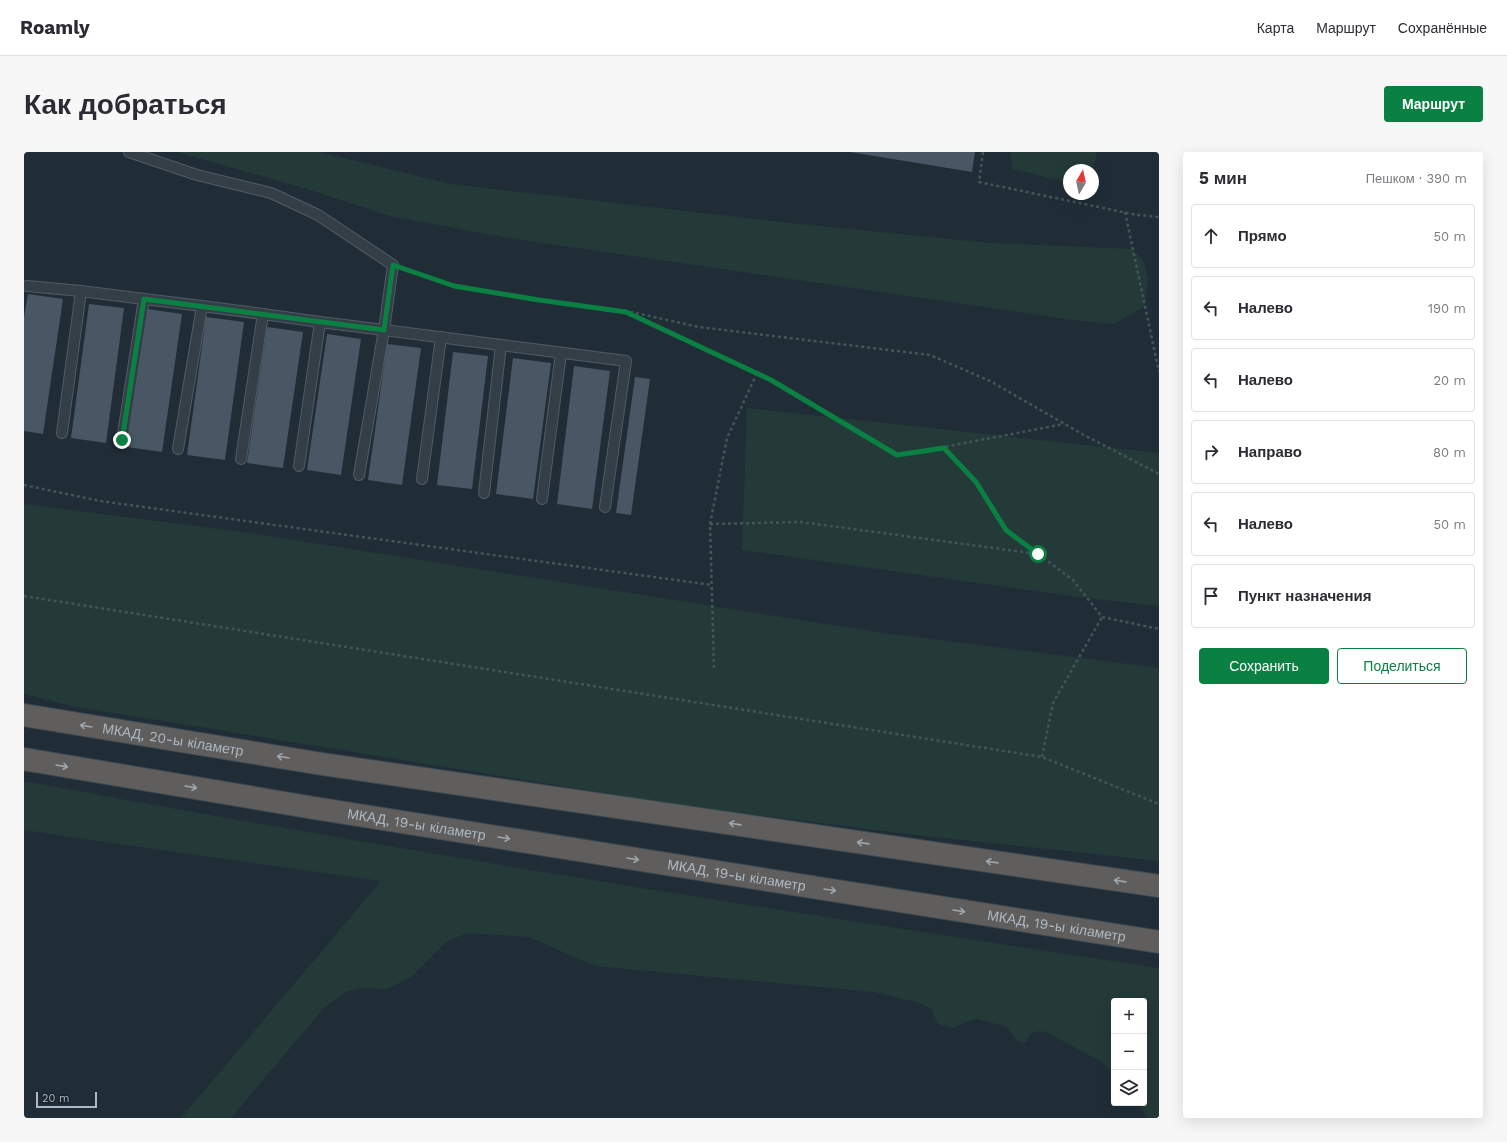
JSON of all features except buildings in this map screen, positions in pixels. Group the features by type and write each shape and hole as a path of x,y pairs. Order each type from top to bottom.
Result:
{"highway":[{"name":"МКАД, 20-ы кіламетр","path":"24,715 322,764 1159,886"},
{"name":"МКАД, 19-ы кіламетр","path":"24,759 314,808 1159,942"}],"lane":[{"path":"129,152 197,175 271,193 318,215 393,265 384,330 359,475"},
{"path":"25,283 626,361 605,507"},
{"path":"62,433 81,291"},
{"path":"122,440 144,299"},
{"path":"178,450 202,306"},
{"path":"241,459 263,314"},
{"path":"299,466 320,322"},
{"path":"422,479 441,337"},
{"path":"484,493 501,345"},
{"path":"542,499 561,353"}],"path":[{"path":"983,152 979,182 1125,212 1159,217"},
{"path":"1125,212 1159,372"},
{"path":"393,265 454,286 626,312 699,327 930,355 990,381 1064,424 1159,474"},
{"path":"626,312 771,380 897,455 944,448 1064,424"},
{"path":"714,668 710,524 727,438 757,373"},
{"path":"944,448 976,482 1006,530 1073,580 1102,617 1159,629"},
{"path":"24,485 100,501 712,585"},
{"path":"710,524 801,522 1038,554"},
{"path":"24,596 1042,757 1159,804"},
{"path":"1042,757 1053,702 1102,617"}],"green space":[{"path":"177,152 320,152 450,184 790,223 990,243 1132,249 1143,260 1148,278 1145,306 1114,324 1074,320 509,238 390,216 304,188"},
{"path":"1010,152 1097,152 1094,164 1063,164 1063,182 1013,169"},
{"path":"747,408 1159,453 1159,606 1086,598 742,550"},
{"path":"24,504 249,533 883,633 1159,668 1159,861 899,833 673,804 71,706 24,694"},
{"path":"24,781 307,832 591,880 1159,968 1159,1118 1148,1118 1140,1106 1147,1106 1147,998 1111,998 1111,1072 1102,1062 1046,1032 1034,1032 1026,1042 1018,1042 1007,1027 978,1019 968,1021 954,1028 938,1024 931,1009 920,1003 874,992 595,966 529,937 468,933 447,941 412,976 388,989 366,988 345,992 323,1009 231,1118 181,1118 381,881 24,830"}],"route":[{"path":"122,440 144,299 384,330 393,265 454,286 626,312 771,380 897,455 944,448 976,482 1006,530 1038,554"}]}
